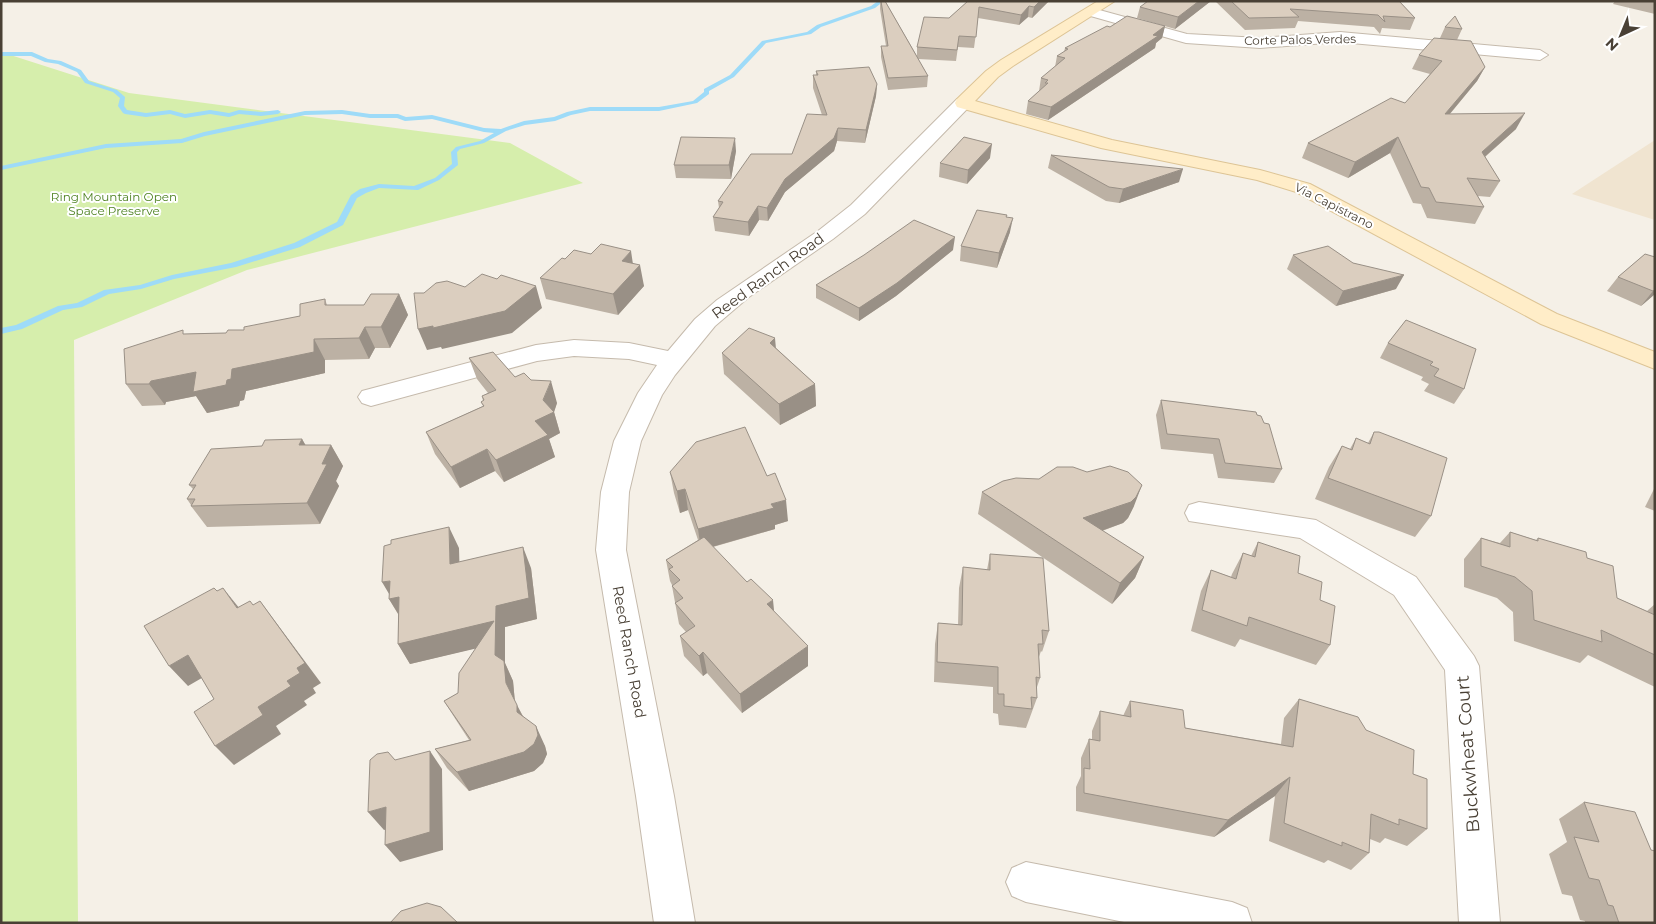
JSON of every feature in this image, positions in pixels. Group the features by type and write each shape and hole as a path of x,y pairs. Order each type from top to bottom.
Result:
{"street":[{"name":"Reed Ranch Road","path":"675,923 655,796 611,550 611,511 630,431 648,396 673,360 709,319 741,293 842,222 874,194 992,74 1108,1"},
{"name":"Corte Palos Verdes","path":"1092,12 1186,38 1260,43 1340,38 1540,55"},
{"name":"Via Capistrano","path":"963,103 1127,149 1236,168 1303,188 1549,319 1655,360"},
{"path":"371,398 536,353 574,348 629,351 673,360"},
{"name":"Buckwheat Court","path":"1199,514 1306,528 1405,586 1462,666 1480,923"},
{"path":"1026,882 1232,923"}],"shaded area":[{"path":"1655,140 1655,220 1572,194"}],"green space":[{"name":"Ring Mountain Open Space Preserve","path":"1,52 129,93 510,143 583,183 247,270 74,340 78,923 1,923"}],"building":[{"path":"881,1 885,1 928,76 888,78 881,46 888,46"},
{"path":"968,1 1040,1 1034,7 1029,6 1021,15 979,7 976,37 959,36 957,50 917,47 924,17 949,18"},
{"path":"1148,1 1199,1 1178,17 1140,7"},
{"path":"1231,1 1399,1 1415,18 1383,16 1385,22 1378,15 1290,9 1299,17 1249,18"},
{"path":"1127,16 1165,26 1153,35 1158,36 1051,107 1028,101 1048,83 1045,83 1048,80 1041,78 1065,58 1057,56 1068,49 1065,48 1107,26 1110,27"},
{"path":"1455,16 1462,29 1445,27"},
{"path":"1434,38 1471,41 1485,67 1445,114 1525,113 1482,152 1500,181 1467,178 1484,207 1436,202 1429,188 1421,187 1398,137 1355,162 1308,143 1391,98 1405,103 1442,61 1419,55"},
{"path":"869,67 877,84 866,130 838,128 834,138 785,179 767,208 758,206 748,222 713,217 723,202 718,201 751,154 792,154 807,114 827,115 813,75 818,75 816,71"},
{"path":"681,137 735,138 729,165 674,165"},
{"path":"964,137 992,144 968,170 940,163"},
{"path":"1051,155 1183,169 1123,189 1109,187"},
{"path":"977,210 1007,215 1006,217 1013,218 999,253 961,246"},
{"path":"914,220 955,237 897,283 859,308 816,285 864,255"},
{"path":"601,244 631,251 622,261 640,265 613,294 540,278 574,250 591,254"},
{"path":"1328,246 1353,263 1404,275 1343,291 1293,255"},
{"path":"1645,254 1655,257 1655,290 1653,291 1618,277"},
{"path":"482,274 497,279 501,275 536,286 505,311 433,328 433,326 418,329 414,293 424,293 436,283 447,281 465,287"},
{"path":"371,294 399,294 381,327 365,327 359,338 314,339 314,352 232,369 231,379 227,380 226,385 193,392 196,372 151,381 149,384 126,384 124,349 183,330 183,334 226,333 228,330 244,330 244,327 300,316 300,304 325,299 325,305 364,305"},
{"path":"1406,320 1476,349 1464,389 1434,376 1439,369 1430,365 1433,362 1388,343"},
{"path":"749,328 775,338 770,343 815,384 779,404 722,353"},
{"path":"493,352 515,377 524,373 531,380 551,381 543,400 554,412 535,421 548,435 496,460 487,449 451,467 426,432 484,406 481,402 484,400 482,396 496,390 469,358"},
{"path":"1161,400 1256,412 1257,415 1261,416 1264,423 1269,424 1282,469 1225,463 1219,439 1167,434"},
{"path":"745,427 767,476 775,473 786,500 771,504 774,508 698,529 685,489 677,491 670,472 696,442"},
{"path":"1374,432 1379,432 1447,458 1431,516 1328,478 1342,446 1352,450 1356,438 1370,444"},
{"path":"302,439 299,445 331,445 322,464 327,464 307,503 191,506 195,499 187,499 196,485 189,485 211,449 262,446 265,440"},
{"path":"1110,466 1128,472 1142,485 1136,497 1131,502 1083,518 1144,557 1120,583 982,492 1003,481 1016,478 1039,479 1057,467 1073,467 1087,472"},
{"path":"449,527 450,564 523,547 529,598 496,606 495,655 504,661 506,683 517,705 517,712 536,726 538,735 534,744 524,752 457,772 435,749 471,740 444,701 458,693 459,673 494,621 398,644 399,597 389,599 390,581 382,582 384,546 391,544 391,540"},
{"path":"1510,532 1538,541 1538,538 1586,552 1587,558 1613,566 1617,598 1655,615 1655,655 1601,630 1602,642 1534,620 1532,591 1515,577 1481,566 1481,538 1510,547"},
{"path":"704,537 747,582 751,579 773,600 767,604 808,646 740,694 703,652 699,656 680,636 695,626 675,603 683,598 672,586 680,580 669,569 673,567 666,560"},
{"path":"1258,542 1300,556 1298,573 1322,582 1320,600 1335,606 1330,645 1249,617 1247,626 1202,610 1211,570 1236,579 1243,553 1255,557"},
{"path":"990,554 1043,558 1049,631 1042,630 1043,644 1038,644 1040,678 1036,677 1037,698 1031,697 1032,709 1004,706 1004,694 998,694 998,667 937,662 938,623 962,625 963,567 990,570"},
{"path":"214,588 217,591 223,588 237,608 250,601 253,605 260,601 305,663 297,668 300,673 287,681 291,686 258,707 263,715 215,746 194,712 214,699 188,655 169,666 144,626"},
{"path":"1299,699 1358,717 1366,730 1414,750 1413,774 1427,779 1427,829 1399,819 1399,825 1371,814 1369,853 1342,842 1342,846 1284,823 1290,777 1228,820 1084,793 1084,768 1090,769 1089,739 1100,741 1100,711 1131,717 1130,701 1183,710 1185,728 1293,747"},
{"path":"430,751 430,832 385,845 386,807 368,812 370,760 377,754 388,752 395,760"},
{"path":"1584,802 1635,812 1651,850 1655,851 1655,923 1619,923 1613,906 1608,905 1599,880 1589,878 1574,837 1599,842"},
{"path":"427,903 441,907 458,923 390,923 401,911"}],"waterway":[{"path":"1,331 19,327 61,308 79,305 107,292 141,287 172,277 233,265 297,245 340,223 354,197 363,191 379,186 415,188 437,179 455,165 454,152 458,148 482,142 504,130 524,123 555,119 569,113 590,109 659,109 695,102 707,93 706,90 732,76 764,42 809,33 819,26 873,7 882,1"},
{"path":"1,54 32,54 47,61 59,62 79,71 87,82 115,91 123,98 121,106 125,112 146,115 170,112 185,116 210,112 229,115 239,112 261,114 278,112"},
{"path":"1,168 106,146 182,141 204,134 305,113 342,112 370,116 398,116 405,119 432,117 484,130 500,131"}]}
